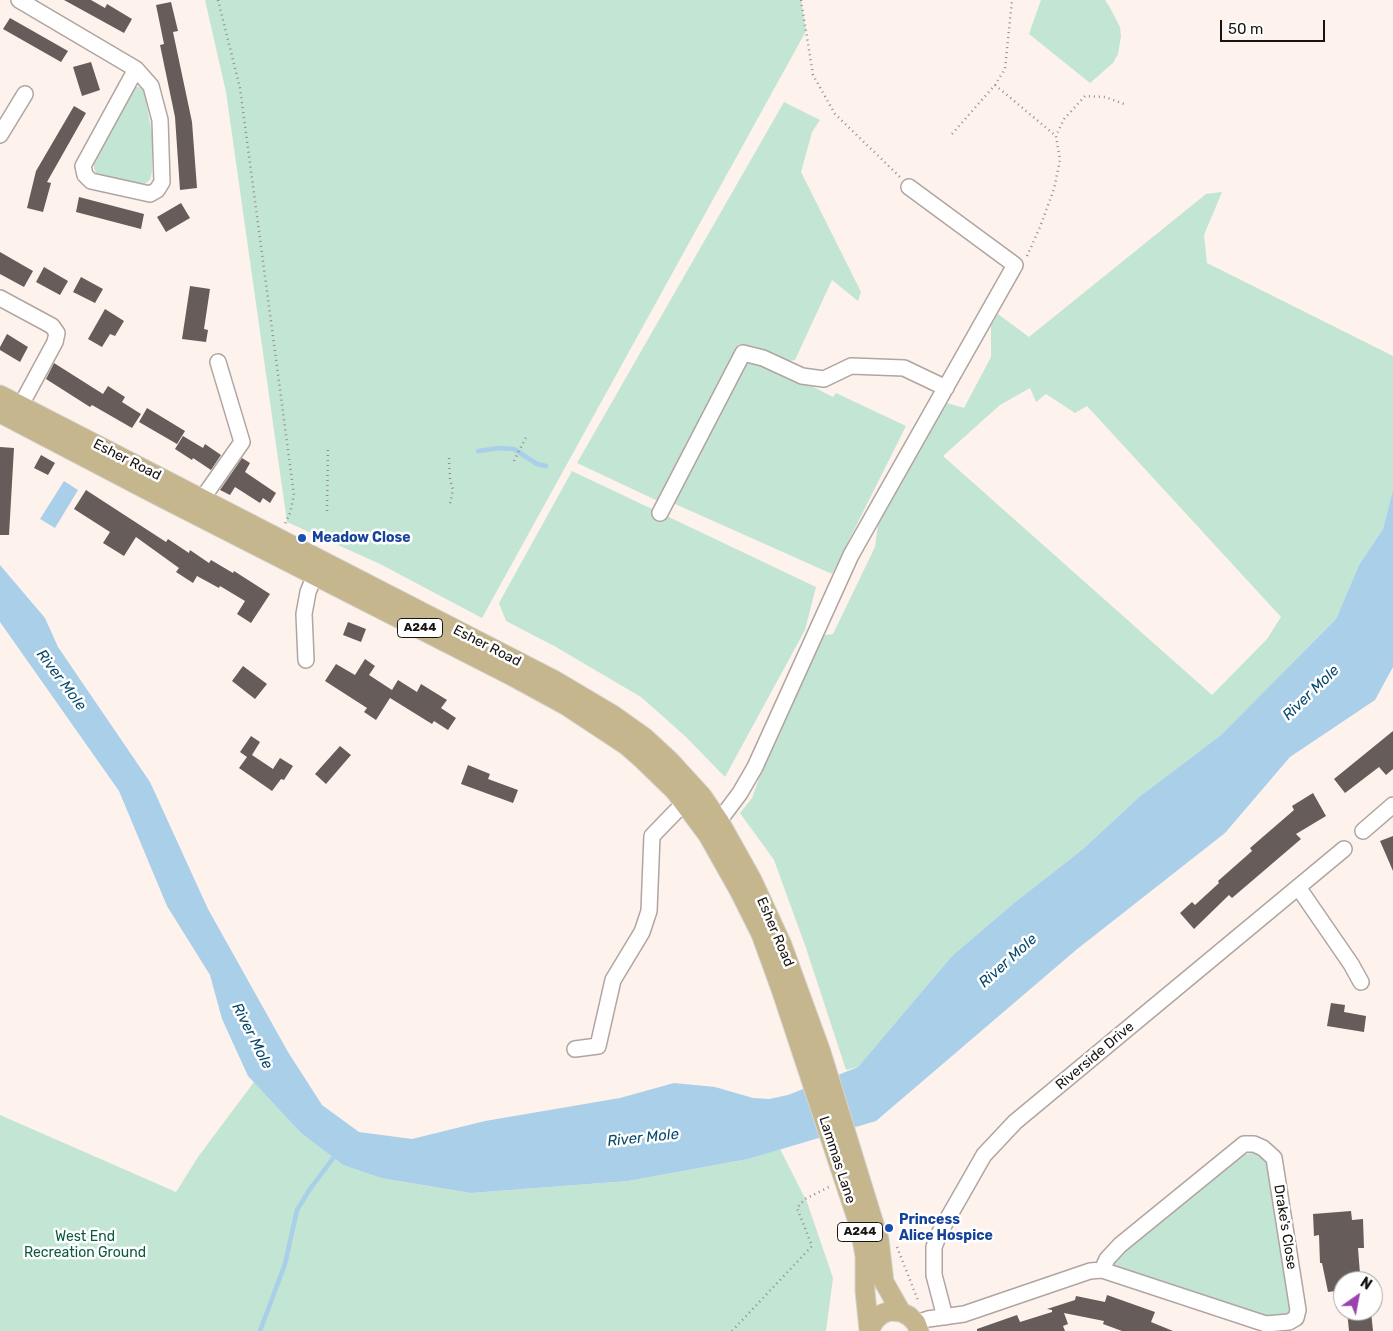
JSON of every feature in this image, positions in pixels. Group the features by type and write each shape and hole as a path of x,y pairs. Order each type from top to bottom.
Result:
{"main road":[{"name":"Esher Road","path":"0,395 598,705 657,748 694,786 719,821 752,880 782,945 812,1052"},
{"name":"Esher Road","path":"0,413 512,676 591,721 643,760 684,803 715,847 749,910 812,1052"},
{"name":"Lammas Lane","path":"812,1052 837,1136 879,1239 884,1282 901,1312"},
{"name":"Lammas Lane","path":"837,1136 844,1180 863,1243 869,1330"},
{"path":"869,1330 875,1320 882,1314 890,1311 901,1312 910,1316 918,1327"}],"street":[{"path":"19,0 136,69 151,86 160,120 162,182 157,190 150,194 91,181 85,175 84,166 136,69"},
{"path":"0,135 25,94"},
{"path":"719,821 740,793 755,767 851,555 1015,265 909,187"},
{"path":"0,298 52,326 57,333 55,342 21,406"},
{"path":"660,513 743,353 763,358 802,376 824,379 850,366 904,368 946,388"},
{"path":"202,500 242,442 218,362"},
{"path":"306,660 304,614 308,592 315,576"},
{"path":"575,1049 598,1046 613,980 642,932 649,911 652,836 684,803"},
{"path":"1363,831 1393,805"},
{"name":"Riverside Drive","path":"945,1317 934,1275 934,1247 940,1232 984,1155 1015,1122 1344,848"},
{"path":"1298,887 1351,964 1361,982"},
{"name":"Drake's Close","path":"1244,1144 1254,1144 1263,1148 1274,1158 1298,1310 1296,1318 1289,1322 1266,1324 1102,1270 1107,1259 1120,1245 1244,1144"},
{"path":"918,1327 945,1317 964,1314 998,1303 1090,1271 1102,1270"}],"path":[{"path":"218,0 240,88 294,495 290,513 283,527"},
{"path":"800,0 813,75 835,114 909,187"},
{"path":"952,134 995,85 1005,69 1012,0"},
{"path":"995,85 1056,136"},
{"path":"1015,265 1022,267 1054,189 1060,160 1056,136 1064,119 1085,96 1105,98 1124,104"},
{"path":"514,461 527,435"},
{"path":"327,511 328,447"},
{"path":"450,458 450,479 453,490 450,504"},
{"path":"732,1331 745,1320 812,1246 797,1208 805,1199 844,1180"}],"green space":[{"path":"205,0 801,0 806,31 482,618 380,564 287,522 226,92"},
{"path":"1041,0 1105,0 1109,6 1120,27 1121,36 1118,54 1113,63 1090,83 1029,34"},
{"path":"133,87 139,87 144,91 152,133 152,172 150,180 142,186 98,176 94,169 94,160"},
{"path":"784,102 820,120 812,132 801,172 861,292 858,301 832,280 795,360 783,362 739,344 660,502 577,463"},
{"path":"1222,192 1204,235 1207,263 1393,356 1393,491 1383,529 1359,565 1336,619 1221,735 1139,797 1083,849 1014,903 952,956 858,1067 846,1070 806,948 774,860 740,813 752,798 769,751 819,636 833,634 875,547 878,524 947,403 964,408 991,357 991,326 998,314 1029,337 1206,194","holes":["1030,388 1036,402 1046,394 1075,413 1087,406 1281,617 1267,639 1212,695 943,456 1000,405"]},
{"path":"757,358 833,397 836,393 906,426 832,574 673,503 744,362"},
{"path":"572,471 816,587 805,630 725,777 685,736 641,697 556,647 506,621 499,603"},
{"name":"West End Recreation Ground","path":"254,1082 301,1133 343,1165 381,1178 471,1193 628,1181 748,1159 780,1149 807,1202 833,1278 826,1331 0,1331 0,1115 176,1192 198,1157"},
{"path":"1251,1153 1259,1154 1269,1165 1290,1313 1265,1317 1112,1267 1115,1259 1237,1157"}],"water":[{"path":"64,481 78,490 55,528 40,519"},
{"name":"River Mole","path":"1393,490 1393,667 1375,700 1290,757 1225,833 1076,950 876,1121 748,1159 628,1181 471,1193 381,1178 343,1165 301,1133 248,1076 222,1019 210,975 167,906 119,791 0,622 0,565 45,618 58,647 150,782 208,909 288,1052 322,1105 359,1132 412,1139 485,1121 620,1098 674,1083 715,1087 753,1098 769,1099 788,1095 858,1067 952,956 1014,903 1083,849 1139,797 1221,735 1336,619 1359,565 1383,529"}],"building":[{"path":"64,0 91,0 105,8 107,4 132,19 124,33"},
{"path":"171,2 178,31 173,32 192,122 197,188 180,190 175,117 160,45 164,44 156,5"},
{"path":"10,18 68,51 61,62 3,29"},
{"path":"91,62 100,90 82,96 73,67"},
{"path":"74,106 86,113 47,182 51,183 43,212 27,208 36,171"},
{"path":"79,197 144,214 141,229 76,212"},
{"path":"181,203 190,218 166,232 157,217"},
{"path":"0,252 33,271 24,287 0,274"},
{"path":"44,267 68,281 60,295 36,282"},
{"path":"81,277 103,289 95,303 73,292"},
{"path":"190,286 210,289 204,329 208,330 206,342 182,339"},
{"path":"105,309 124,321 115,336 110,334 102,347 88,339"},
{"path":"7,334 28,347 20,362 0,350"},
{"path":"54,363 103,394 108,386 125,397 122,402 141,414 132,428 92,405 90,407 46,379"},
{"path":"147,408 185,431 177,444 139,422"},
{"path":"183,436 203,448 205,444 221,455 211,470 175,449"},
{"path":"0,447 14,448 9,535 0,535"},
{"path":"41,455 55,463 48,475 34,468"},
{"path":"242,458 250,463 245,472 276,493 270,503 263,498 260,503 235,487 230,495 220,490"},
{"path":"86,490 166,542 168,539 189,553 190,550 209,563 211,560 233,573 234,571 270,594 251,623 237,614 245,601 220,586 219,588 197,576 193,583 176,572 179,568 136,537 124,556 103,543 110,532 74,509"},
{"path":"348,622 366,629 361,642 343,635"},
{"path":"365,659 375,666 369,675 392,690 398,680 417,692 421,684 447,700 441,708 456,718 448,730 434,721 432,724 390,698 376,720 364,712 367,708 325,681 336,664 355,675"},
{"path":"243,666 267,684 255,699 232,681"},
{"path":"1393,731 1393,769 1386,775 1379,767 1345,793 1334,779"},
{"path":"251,736 260,742 252,755 273,769 280,758 293,766 284,780 281,779 272,791 239,768 247,757 240,752"},
{"path":"340,746 351,755 326,784 315,774"},
{"path":"468,765 490,774 488,779 518,790 513,803 461,784"},
{"path":"1313,793 1326,816 1296,834 1301,839 1232,898 1229,895 1194,929 1180,913 1192,902 1195,905 1219,883 1218,881 1252,851 1250,848 1294,810 1292,806"},
{"path":"1393,836 1393,871 1380,841"},
{"path":"1331,1003 1345,1005 1344,1012 1366,1016 1364,1032 1327,1026"},
{"path":"1351,1211 1352,1220 1363,1219 1364,1248 1358,1248 1360,1271 1333,1271 1333,1291 1328,1292 1322,1263 1320,1263 1319,1235 1314,1236 1313,1214"},
{"path":"1107,1295 1155,1312 1151,1322 1173,1331 1122,1331 1103,1324 1104,1321 1064,1313 1068,1324 1063,1326 1065,1331 977,1331 977,1329 1017,1315 1020,1322 1052,1312 1052,1310 1047,1309 1075,1300 1076,1296 1105,1302"},
{"path":"1348,1321 1372,1321 1373,1331 1349,1331"}],"waterway":[{"path":"478,451 499,448 514,449 537,464 546,466"},
{"path":"260,1331 285,1264 297,1210 337,1153"}],"place":[{"name":"Meadow Close","path":"302,538"},
{"name":"Princess Alice Hospice","path":"889,1228"}]}
